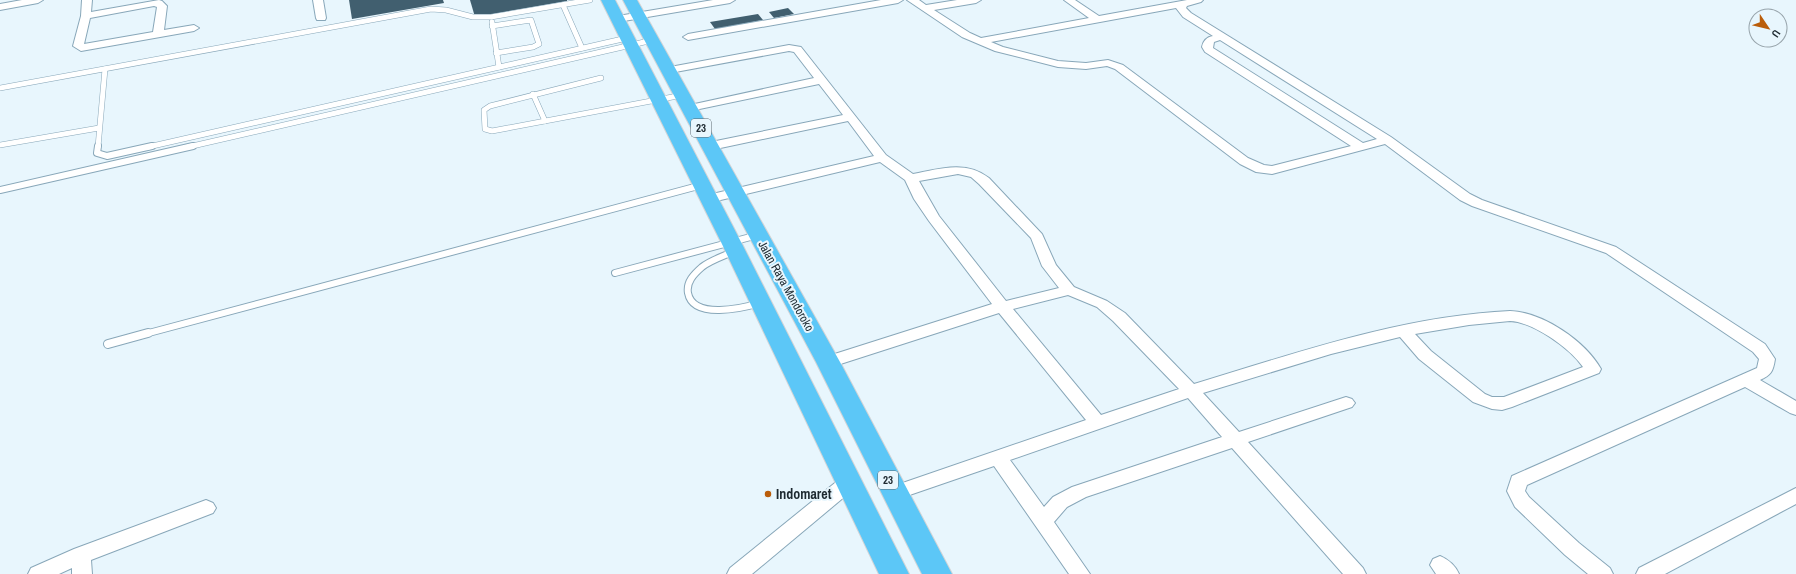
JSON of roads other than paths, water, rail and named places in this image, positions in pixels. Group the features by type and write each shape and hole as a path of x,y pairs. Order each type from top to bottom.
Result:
{"highway":[{"name":"23","path":"608,0 733,246 894,574"},
{"name":"Jalan Raya Mondoroko","path":"630,0 668,67 834,374 937,574"},
{"path":"642,67 668,67"},
{"path":"807,395 834,374"}],"street":[{"path":"0,6 38,0"},
{"path":"87,0 86,16 78,46 81,48 194,28"},
{"path":"318,0 321,18"},
{"path":"618,19 695,3 730,0"},
{"path":"688,37 824,8 838,10 898,0"},
{"path":"912,0 966,35 999,49 1058,64 1086,66 1108,63 1119,67 1244,161 1261,169 1272,170 1387,140"},
{"path":"925,8 976,0"},
{"path":"1069,0 1098,20"},
{"path":"980,41 1198,0"},
{"path":"1181,2 1181,8 1187,15 1387,140 1465,196 1477,203 1600,245 1759,348 1767,359 1765,371 1519,481 1516,491 1522,502 1603,574"},
{"path":"86,16 160,3 162,6 158,34"},
{"path":"1223,37 1209,41 1207,47 1209,50 1361,147"},
{"path":"668,67 794,48 799,51 851,116 882,158 903,174 911,178 958,170 975,174 984,181 1037,237 1049,266 1069,290 1102,304 1119,317 1191,391 1356,574"},
{"path":"686,101 822,80"},
{"path":"711,146 851,116"},
{"path":"705,192 736,192 882,158"},
{"path":"911,178 916,191 932,215 1001,307 1098,423"},
{"path":"834,374 1001,307 1069,290"},
{"path":"895,493 1191,391 1317,353 1404,332 1438,324 1487,318 1519,317 1543,326 1580,352 1593,369 1506,403 1489,403 1479,398 1425,355 1404,332"},
{"path":"1746,380 1796,409"},
{"path":"1043,521 1060,502 1079,492 1346,403"},
{"path":"998,457 1080,574"},
{"path":"738,574 848,483"},
{"path":"1646,574 1796,495"},
{"path":"38,574 82,565 206,508"}],"lane":[{"path":"0,88 105,70 431,9 446,10 473,17 491,16 590,0"},
{"path":"563,5 582,48"},
{"path":"491,16 499,67"},
{"path":"492,26 531,20 539,44 533,47 496,54"},
{"path":"105,70 97,153 106,156 582,48 629,41 653,40"},
{"path":"0,190 629,41"},
{"path":"601,78 499,103 484,110 485,129 492,131 658,99 686,101"},
{"path":"534,94 545,120"},
{"path":"0,145 99,128"},
{"path":"108,344 705,192"},
{"path":"758,235 733,246 702,266 688,280 685,291 689,299 704,308 718,310 738,309 761,303"},
{"path":"615,273 733,246"}],"place":[{"name":"Indomaret","path":"768,494"}]}
